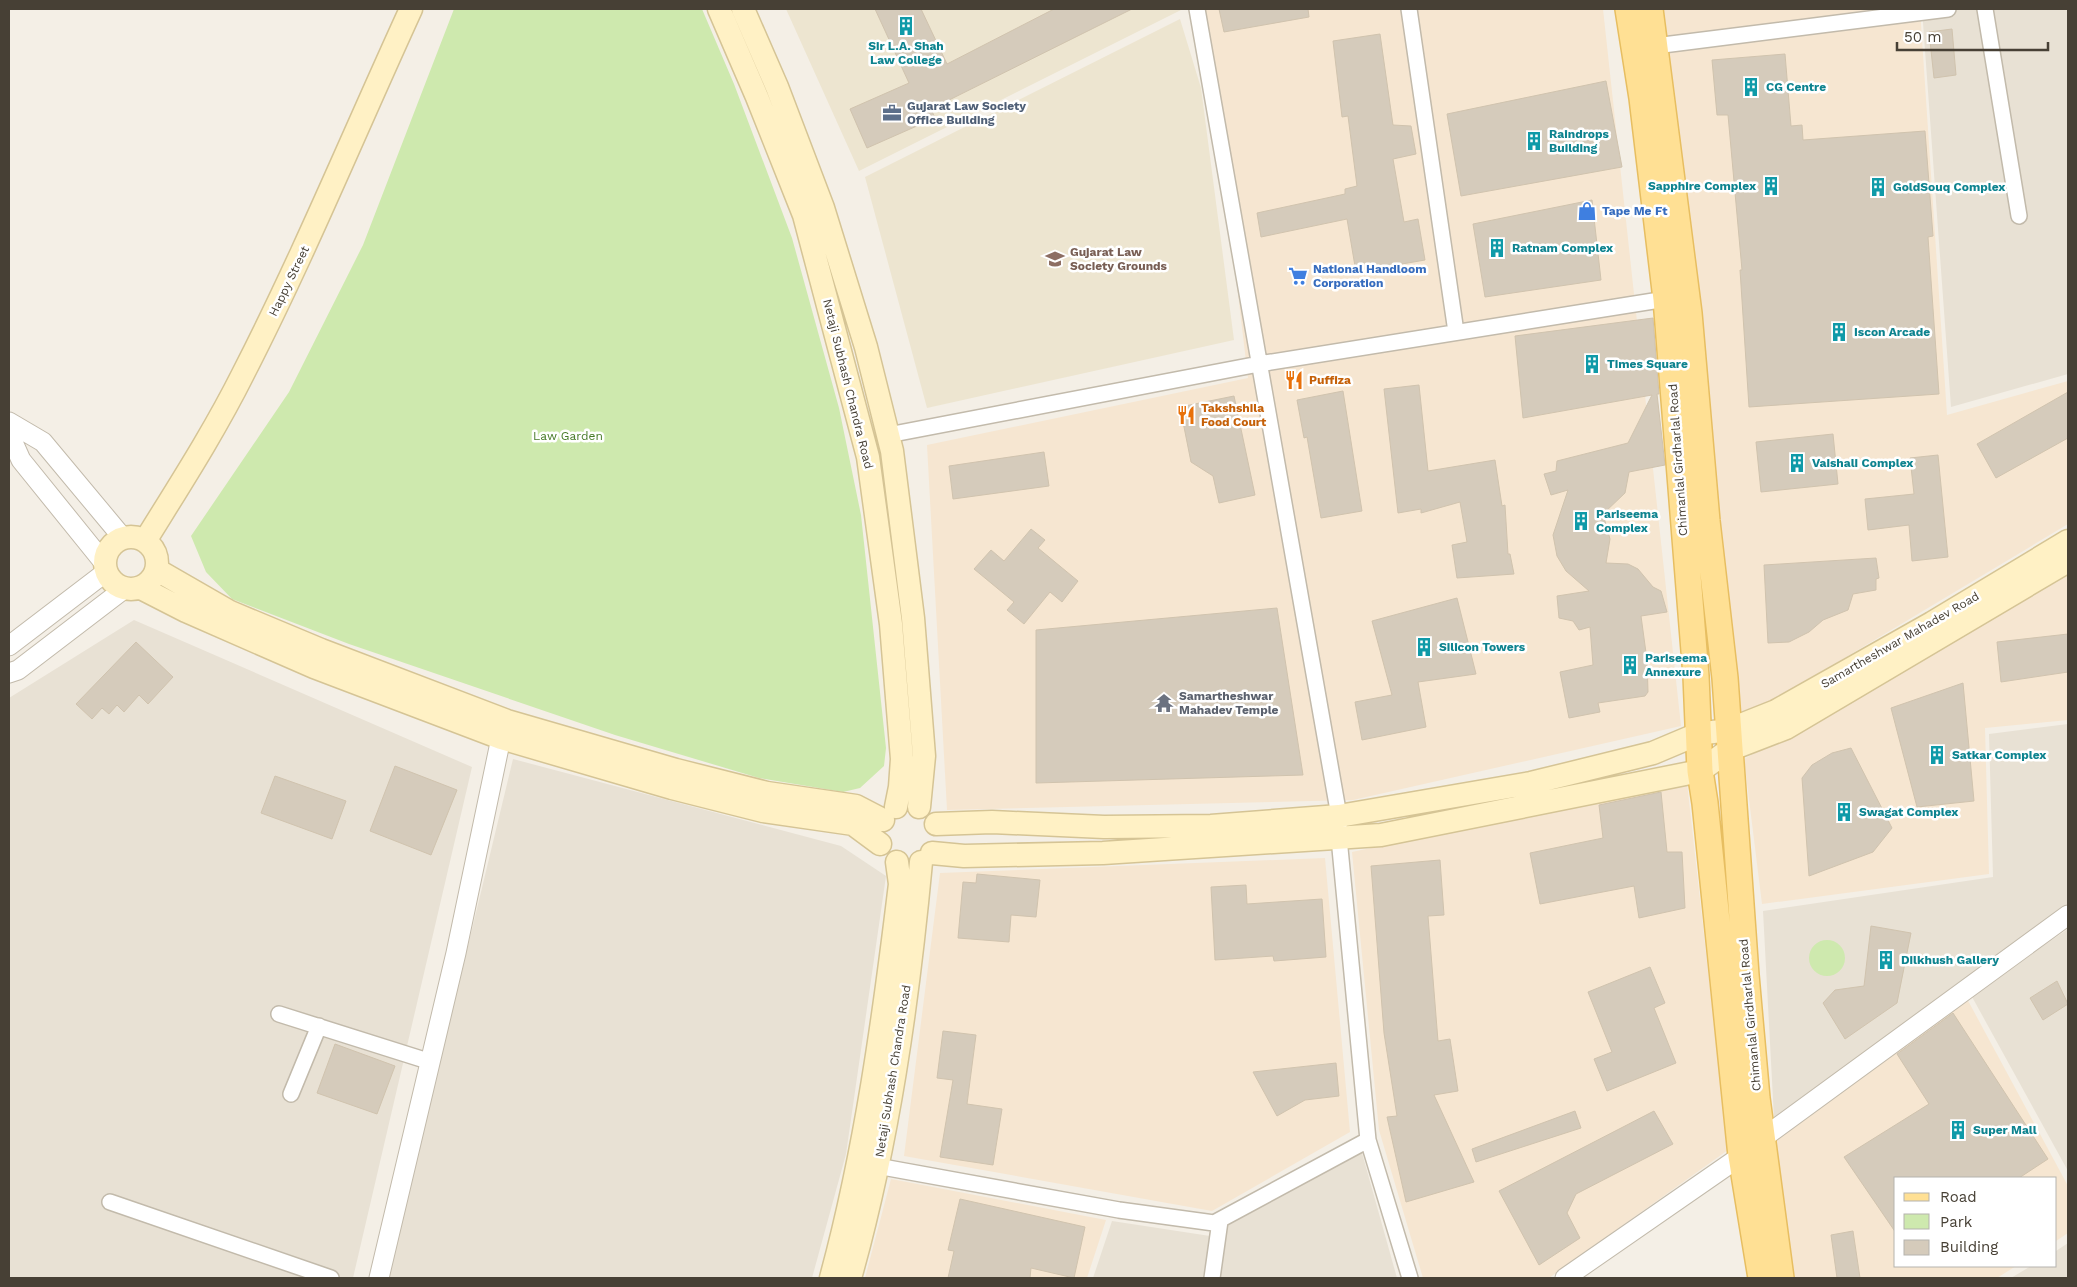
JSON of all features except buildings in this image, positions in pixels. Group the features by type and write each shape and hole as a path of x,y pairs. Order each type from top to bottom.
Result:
{"main road":[{"name":"Happy Street","path":"134,540 194,463 243,376 305,249 411,9"},
{"name":"Netaji Subhash Chandra Road","path":"719,9 757,97 804,215 868,457 891,624 902,758 900,788 889,814"},
{"name":"Netaji Subhash Chandra Road","path":"743,9 777,87 822,208 866,348 888,435 913,618 924,756 919,807"},
{"name":"Chimanlal Girdharlal Road","path":"1628,9 1642,98 1666,298 1696,676 1700,771 1706,803 1741,1156 1761,1278"},
{"name":"Chimanlal Girdharlal Road","path":"1650,9 1689,313 1707,521 1725,678 1746,975 1762,1138 1781,1278"},
{"path":"133,588 148,584 157,570 156,553 134,540 110,548 105,568 110,580 133,588 314,667 662,785 754,809 853,824 880,844"},
{"name":"Samartheshwar Mahadev Road","path":"1728,740 1786,728 2068,557"},
{"path":"157,570 230,612 504,730 767,793 856,806 889,814 912,805 919,807 926,811 936,824 938,839 926,858"},
{"path":"889,814 879,836 880,844 884,852 896,862 913,864 926,858 964,856 1103,853 1339,827 1653,753 1698,734 1728,740"},
{"path":"936,824 992,822 1104,827 1339,827 1381,836 1700,771 1728,740"},
{"name":"Netaji Subhash Chandra Road","path":"850,1278 869,1211 906,994 926,858"},
{"name":"Netaji Subhash Chandra Road","path":"831,1278 850,1206 874,1082 900,884 896,862"}],"street":[{"path":"1197,9 1339,827 1368,1140 1410,1278"},
{"path":"1409,9 1456,332"},
{"path":"1655,46 1948,9"},
{"path":"1985,9 2019,216"},
{"path":"888,435 1259,364 1666,298"},
{"path":"9,422 44,442 134,540"},
{"path":"9,433 21,460 105,568 9,646"},
{"path":"9,673 18,670 133,588"},
{"path":"379,1278 456,953 504,730"},
{"path":"1762,1138 2068,915"},
{"path":"279,1014 431,1062"},
{"path":"291,1094 319,1026"},
{"path":"877,1166 1119,1210 1201,1222 1220,1220 1368,1140"},
{"path":"1565,1278 1741,1156"},
{"path":"110,1202 331,1278"},
{"path":"1212,1278 1220,1220"}],"shaded area":[{"path":"786,9 1183,9 859,171"},
{"path":"1204,9 1603,9 1681,726 1353,800 947,810 927,445 1248,378"},
{"path":"1661,9 1920,9 1947,415 2068,381 2068,524 1771,702 1739,712"},
{"path":"1922,9 2068,9 2068,374 1951,407"},
{"name":"Gujarat Law Society Grounds","path":"1180,19 1201,88 1234,340 927,408 865,177"},
{"path":"2068,557 2068,720 1985,728 1989,874 1762,904 1744,759 1789,734"},
{"path":"134,620 472,767 353,1278 9,1278 9,698"},
{"path":"2068,724 2068,904 1774,1118 1763,911 1993,877 1989,734"},
{"path":"513,759 841,846 886,876 846,1154 812,1278 388,1278"},
{"path":"1687,783 1728,1150 1549,1278 1423,1278 1379,1130 1352,852 1585,802"},
{"path":"1325,858 1350,1132 1212,1211 904,1156 940,873"},
{"path":"2068,929 2068,1171 1971,995"},
{"path":"1965,995 2068,1186 2068,1233 2057,1240 2057,1177 1894,1177 1894,1267 2014,1267 1997,1278 1795,1278 1770,1139"},
{"path":"1362,1153 1397,1278 1218,1278 1226,1224"},
{"path":"891,1179 1106,1220 1087,1278 865,1278"},
{"path":"1112,1221 1210,1236 1203,1278 1093,1278"},
{"path":"2068,1243 2068,1278 2011,1278 2029,1267 2057,1267 2057,1250"}],"green space":[{"name":"Law Garden","path":"454,9 702,9 734,84 792,238 839,408 861,515 886,748 884,766 860,788 843,792 759,778 615,735 349,644 232,599 206,572 191,536 289,392 363,245"},
{"path":"1827,940 1840,945 1845,958 1840,971 1827,976 1814,971 1809,958 1814,945"}],"place":[{"name":"Sir L.A. Shah Law College","path":"906,26"},
{"name":"CG Centre","path":"1751,87"},
{"name":"Gujarat Law Society Office Building","path":"892,113"},
{"name":"Raindrops Building","path":"1534,141"},
{"name":"Sapphire Complex","path":"1771,186"},
{"name":"GoldSouq Complex","path":"1878,187"},
{"name":"Tape Me Ft","path":"1587,211"},
{"name":"Ratnam Complex","path":"1497,248"},
{"name":"Gujarat Law Society Grounds","path":"1055,259"},
{"name":"National Handloom Corporation","path":"1298,276"},
{"name":"Iscon Arcade","path":"1839,332"},
{"name":"Times Square","path":"1592,364"},
{"name":"Puffiza","path":"1294,380"},
{"name":"Takshshila Food Court","path":"1186,415"},
{"name":"Vaishali Complex","path":"1797,463"},
{"name":"Pariseema Complex","path":"1581,521"},
{"name":"Silicon Towers","path":"1424,647"},
{"name":"Pariseema Annexure","path":"1630,665"},
{"name":"Samartheshwar Mahadev Temple","path":"1164,703"},
{"name":"Satkar Complex","path":"1937,755"},
{"name":"Swagat Complex","path":"1844,812"},
{"name":"Dilkhush Gallery","path":"1886,960"},
{"name":"Super Mall","path":"1958,1130"}]}
